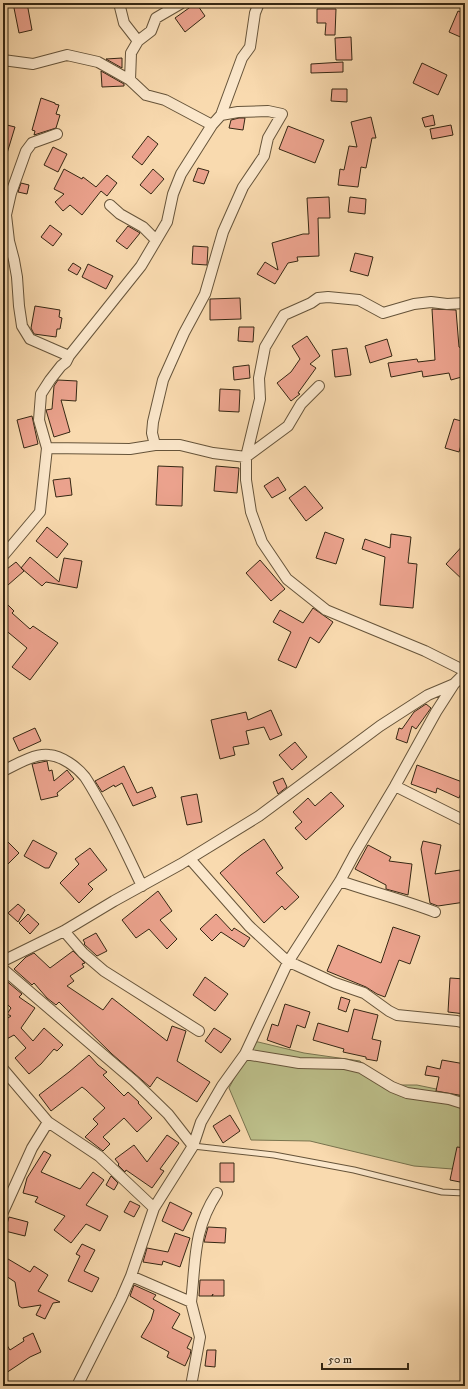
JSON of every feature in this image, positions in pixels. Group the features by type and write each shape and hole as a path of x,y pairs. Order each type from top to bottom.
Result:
{"street":[{"path":"119,3 124,23 138,41"},
{"path":"3,556 40,512 47,448 39,420 41,394 50,380 66,362 69,356 141,266 167,222 181,174 212,125 221,116 242,58 250,47 255,13 259,3"},
{"path":"130,80 131,53 138,41 150,31 156,18 180,4"},
{"path":"3,60 33,64 67,55 98,62 130,80 146,95 165,100 212,125"},
{"path":"155,445 152,433 153,422 163,380 184,333 205,294 223,232 243,187 264,156 268,138 282,114 254,111 238,112 221,116"},
{"path":"57,134 32,143 26,151 11,193 6,215 8,241 14,260 17,277 18,306 22,326 30,339 69,356"},
{"path":"110,205 120,214 143,227 156,240"},
{"path":"77,1386 131,1276 154,1208 193,1146 200,1122 222,1086 245,1054 288,962 340,881 355,852 436,712 454,684 465,672 425,651 326,610 287,579 262,542 251,512 246,480 246,457 260,399 259,378 265,347 284,316 318,298 328,297 359,300 383,313 414,304 431,302 447,304 465,303"},
{"path":"47,448 130,449 155,445 180,445 213,453 246,457 288,426 302,404 319,386"},
{"path":"193,1146 168,1114 134,1080 4,962 64,931 190,859 259,816 386,722 428,695 454,684"},
{"path":"3,771 24,760 48,755 60,758 73,766 84,777 98,799 124,847 142,886"},
{"path":"394,786 465,821"},
{"path":"190,859 249,926 288,962 335,983 364,993 389,1011 398,1015 465,1023"},
{"path":"340,881 403,900 435,912"},
{"path":"64,931 104,972 198,1031"},
{"path":"245,1054 299,1063 344,1064 361,1068 392,1087 407,1093 449,1099 465,1104"},
{"path":"3,1069 48,1122 100,1156 154,1208"},
{"path":"3,1212 32,1148 48,1122"},
{"path":"191,1386 200,1337 191,1302 195,1254 200,1227 209,1207 218,1193"},
{"path":"131,1276 191,1302"}],"lane":[{"path":"193,1146 289,1157 354,1170 442,1192 465,1193"}],"green space":[{"path":"254,1041 304,1053 360,1061 387,1085 417,1085 465,1095 465,1170 414,1166 310,1141 251,1140 229,1088"}],"building":[{"path":"13,3 27,3 32,30 19,33"},
{"path":"196,3 205,16 185,32 175,18"},
{"path":"317,9 336,9 335,35 325,35 326,23 317,23"},
{"path":"458,11 465,14 465,39 449,32"},
{"path":"351,37 352,60 336,60 335,38"},
{"path":"122,58 122,68 106,59"},
{"path":"343,62 343,72 311,73 311,64"},
{"path":"422,63 447,75 438,95 413,83"},
{"path":"101,71 124,84 124,86 102,87"},
{"path":"332,89 347,89 347,102 331,101"},
{"path":"41,98 59,105 56,114 60,115 56,128 34,135 35,131 32,130"},
{"path":"433,115 435,125 425,127 422,118"},
{"path":"371,117 376,138 372,138 366,168 361,167 358,187 338,185 340,169 344,170 349,146 357,147 351,122"},
{"path":"245,118 243,130 229,128 231,120"},
{"path":"3,124 15,127 5,160 3,159"},
{"path":"451,125 453,135 432,139 430,129"},
{"path":"288,126 324,140 315,163 279,149"},
{"path":"148,136 158,144 142,165 132,157"},
{"path":"53,147 67,154 58,172 44,165"},
{"path":"198,168 209,171 204,184 193,181"},
{"path":"64,169 82,179 83,177 96,187 107,175 117,183 107,196 101,191 82,215 70,205 63,211 55,202 64,194 54,189"},
{"path":"153,169 164,179 151,194 140,185"},
{"path":"21,183 29,185 27,194 18,192"},
{"path":"329,197 330,218 318,218 319,256 297,257 298,261 288,263 275,284 257,274 265,262 278,270 272,243 303,234 309,234 307,198"},
{"path":"350,197 366,199 365,214 348,212"},
{"path":"50,225 62,234 53,246 41,237"},
{"path":"128,226 140,233 127,249 116,241"},
{"path":"193,246 208,247 207,265 192,264"},
{"path":"355,253 373,257 368,276 350,271"},
{"path":"73,263 81,268 77,275 68,270"},
{"path":"88,264 113,276 106,289 82,277"},
{"path":"240,298 241,319 210,320 210,299"},
{"path":"35,306 60,310 59,317 62,318 60,329 57,329 56,337 34,334 31,328"},
{"path":"432,309 456,310 459,347 465,350 465,376 451,380 449,373 423,377 422,371 391,377 388,363 417,359 418,362 435,360"},
{"path":"239,327 254,327 253,342 238,341"},
{"path":"307,336 320,356 310,364 316,368 298,393 300,394 291,401 277,383 291,372 300,359 292,346"},
{"path":"387,339 392,356 370,363 365,346"},
{"path":"347,348 351,375 335,377 332,350"},
{"path":"249,365 250,378 234,380 233,367"},
{"path":"58,380 77,381 76,401 61,400 70,432 54,437 46,410 52,409 54,386"},
{"path":"220,389 240,390 239,412 219,411"},
{"path":"32,416 38,444 24,448 17,420"},
{"path":"454,419 465,422 465,432 459,452 445,448"},
{"path":"158,466 183,467 182,506 156,505"},
{"path":"216,466 239,468 237,493 214,491"},
{"path":"278,477 286,490 272,498 264,486"},
{"path":"70,478 72,495 56,497 53,480"},
{"path":"305,486 323,508 306,521 289,498"},
{"path":"47,527 68,544 57,558 36,541"},
{"path":"325,532 344,539 336,564 316,558"},
{"path":"391,534 411,537 408,563 417,564 413,608 380,605 385,557 362,549 365,539 390,548"},
{"path":"465,543 465,582 446,564"},
{"path":"30,557 59,582 64,558 82,561 77,588 46,582 42,586 21,568"},
{"path":"260,560 285,589 271,601 246,573"},
{"path":"16,562 24,571 8,585 3,579 3,572"},
{"path":"3,600 14,611 12,613 30,629 33,626 58,643 30,680 12,667 27,648 3,628"},
{"path":"313,608 333,622 319,643 310,637 296,668 278,660 291,632 273,622 280,610 303,623"},
{"path":"426,704 431,708 416,729 412,726 407,743 396,739 399,728 402,729 414,712"},
{"path":"271,710 282,735 270,740 264,727 246,731 249,744 233,747 235,755 220,759 211,720 246,712 248,720"},
{"path":"35,728 41,741 19,751 13,738"},
{"path":"295,742 307,757 292,770 279,755"},
{"path":"47,761 49,771 52,770 54,781 67,770 74,779 57,793 58,796 41,800 32,764"},
{"path":"417,765 465,783 459,798 437,788 436,793 411,784"},
{"path":"124,766 137,793 152,787 156,797 133,806 122,783 115,787 114,785 102,792 95,781"},
{"path":"283,778 287,787 278,794 273,782"},
{"path":"331,792 344,806 306,840 295,828 302,822 293,812 308,798 315,806"},
{"path":"197,794 202,822 187,825 181,797"},
{"path":"264,839 283,868 276,873 299,897 285,910 282,906 264,923 220,873 241,855"},
{"path":"33,840 57,853 49,868 45,868 24,856"},
{"path":"423,841 441,845 435,874 460,870 465,902 438,906 430,903 421,849"},
{"path":"8,842 19,853 3,869 3,847"},
{"path":"368,845 391,857 389,861 412,864 408,895 386,889 386,885 355,869"},
{"path":"90,848 107,870 88,884 93,889 79,903 60,883 79,864 75,859"},
{"path":"158,891 172,911 160,920 177,939 167,949 149,929 136,938 122,920"},
{"path":"18,904 25,910 18,922 8,913"},
{"path":"28,914 39,924 30,934 19,923"},
{"path":"216,914 232,931 234,928 250,938 244,947 221,932 212,941 200,929"},
{"path":"393,927 420,936 410,964 399,960 385,997 366,987 327,971 338,945 381,963"},
{"path":"96,933 107,951 97,956 84,944 85,943 83,940"},
{"path":"73,951 85,963 82,964 84,967 70,976 74,981 67,986 103,1010 112,998 167,1041 172,1026 186,1031 177,1061 210,1082 197,1102 157,1077 150,1087 112,1054 59,1002 56,1005 47,998 34,983 32,985 14,969 26,957 34,953 50,968"},
{"path":"205,977 228,994 215,1011 193,995"},
{"path":"450,978 465,979 465,1014 448,1012"},
{"path":"4,979 22,994 19,997 35,1008 21,1028 33,1041 44,1028 63,1045 57,1051 54,1049 41,1064 29,1074 15,1058 26,1048 14,1035 3,1041 3,1021 11,1016 7,1014 11,1008 3,1000"},
{"path":"341,997 350,1000 346,1012 338,1009"},
{"path":"285,1004 310,1012 305,1028 297,1025 290,1048 267,1040 272,1024 278,1026"},
{"path":"354,1009 378,1015 372,1039 381,1041 377,1061 343,1052 344,1049 313,1040 318,1023 348,1032"},
{"path":"214,1028 231,1039 221,1053 205,1041"},
{"path":"89,1055 107,1072 103,1075 124,1096 128,1092 139,1102 138,1103 152,1118 137,1132 124,1118 103,1137 110,1144 103,1151 85,1137 98,1124 93,1119 105,1108 86,1090 82,1087 51,1111 39,1095"},
{"path":"442,1060 465,1064 464,1096 436,1091 439,1077 425,1075 427,1066 440,1069"},
{"path":"230,1115 240,1131 223,1143 213,1126"},
{"path":"167,1135 179,1143 160,1169 164,1171 152,1188 126,1170 125,1172 118,1165 119,1164 115,1159 134,1145 147,1162"},
{"path":"457,1147 465,1148 465,1183 450,1180"},
{"path":"44,1151 51,1155 41,1172 80,1189 93,1172 104,1180 86,1205 108,1216 100,1231 86,1224 71,1243 54,1230 65,1216 35,1202 38,1197 23,1193 27,1178"},
{"path":"220,1163 234,1163 234,1182 220,1182"},
{"path":"111,1176 118,1183 114,1190 106,1185"},
{"path":"130,1201 140,1206 134,1217 124,1212"},
{"path":"170,1202 192,1213 183,1231 162,1221"},
{"path":"9,1217 28,1222 25,1236 5,1231"},
{"path":"208,1227 226,1228 225,1243 204,1242"},
{"path":"175,1233 190,1238 180,1267 163,1261 162,1265 143,1262 147,1248 168,1252"},
{"path":"82,1244 95,1250 84,1271 99,1278 92,1292 68,1281 80,1256 76,1254"},
{"path":"3,1256 30,1272 34,1266 48,1275 38,1291 60,1302 53,1303 45,1319 36,1315 41,1305 22,1308 19,1306 15,1282 3,1274"},
{"path":"200,1280 224,1280 224,1296 199,1296"},
{"path":"134,1285 156,1295 153,1299 180,1314 172,1328 192,1338 187,1348 191,1350 185,1366 167,1357 169,1352 141,1337 151,1320 154,1310 130,1296"},
{"path":"33,1333 41,1352 30,1357 3,1375 3,1339 10,1350 24,1341 23,1338"},
{"path":"207,1350 216,1350 215,1367 205,1366"}]}
